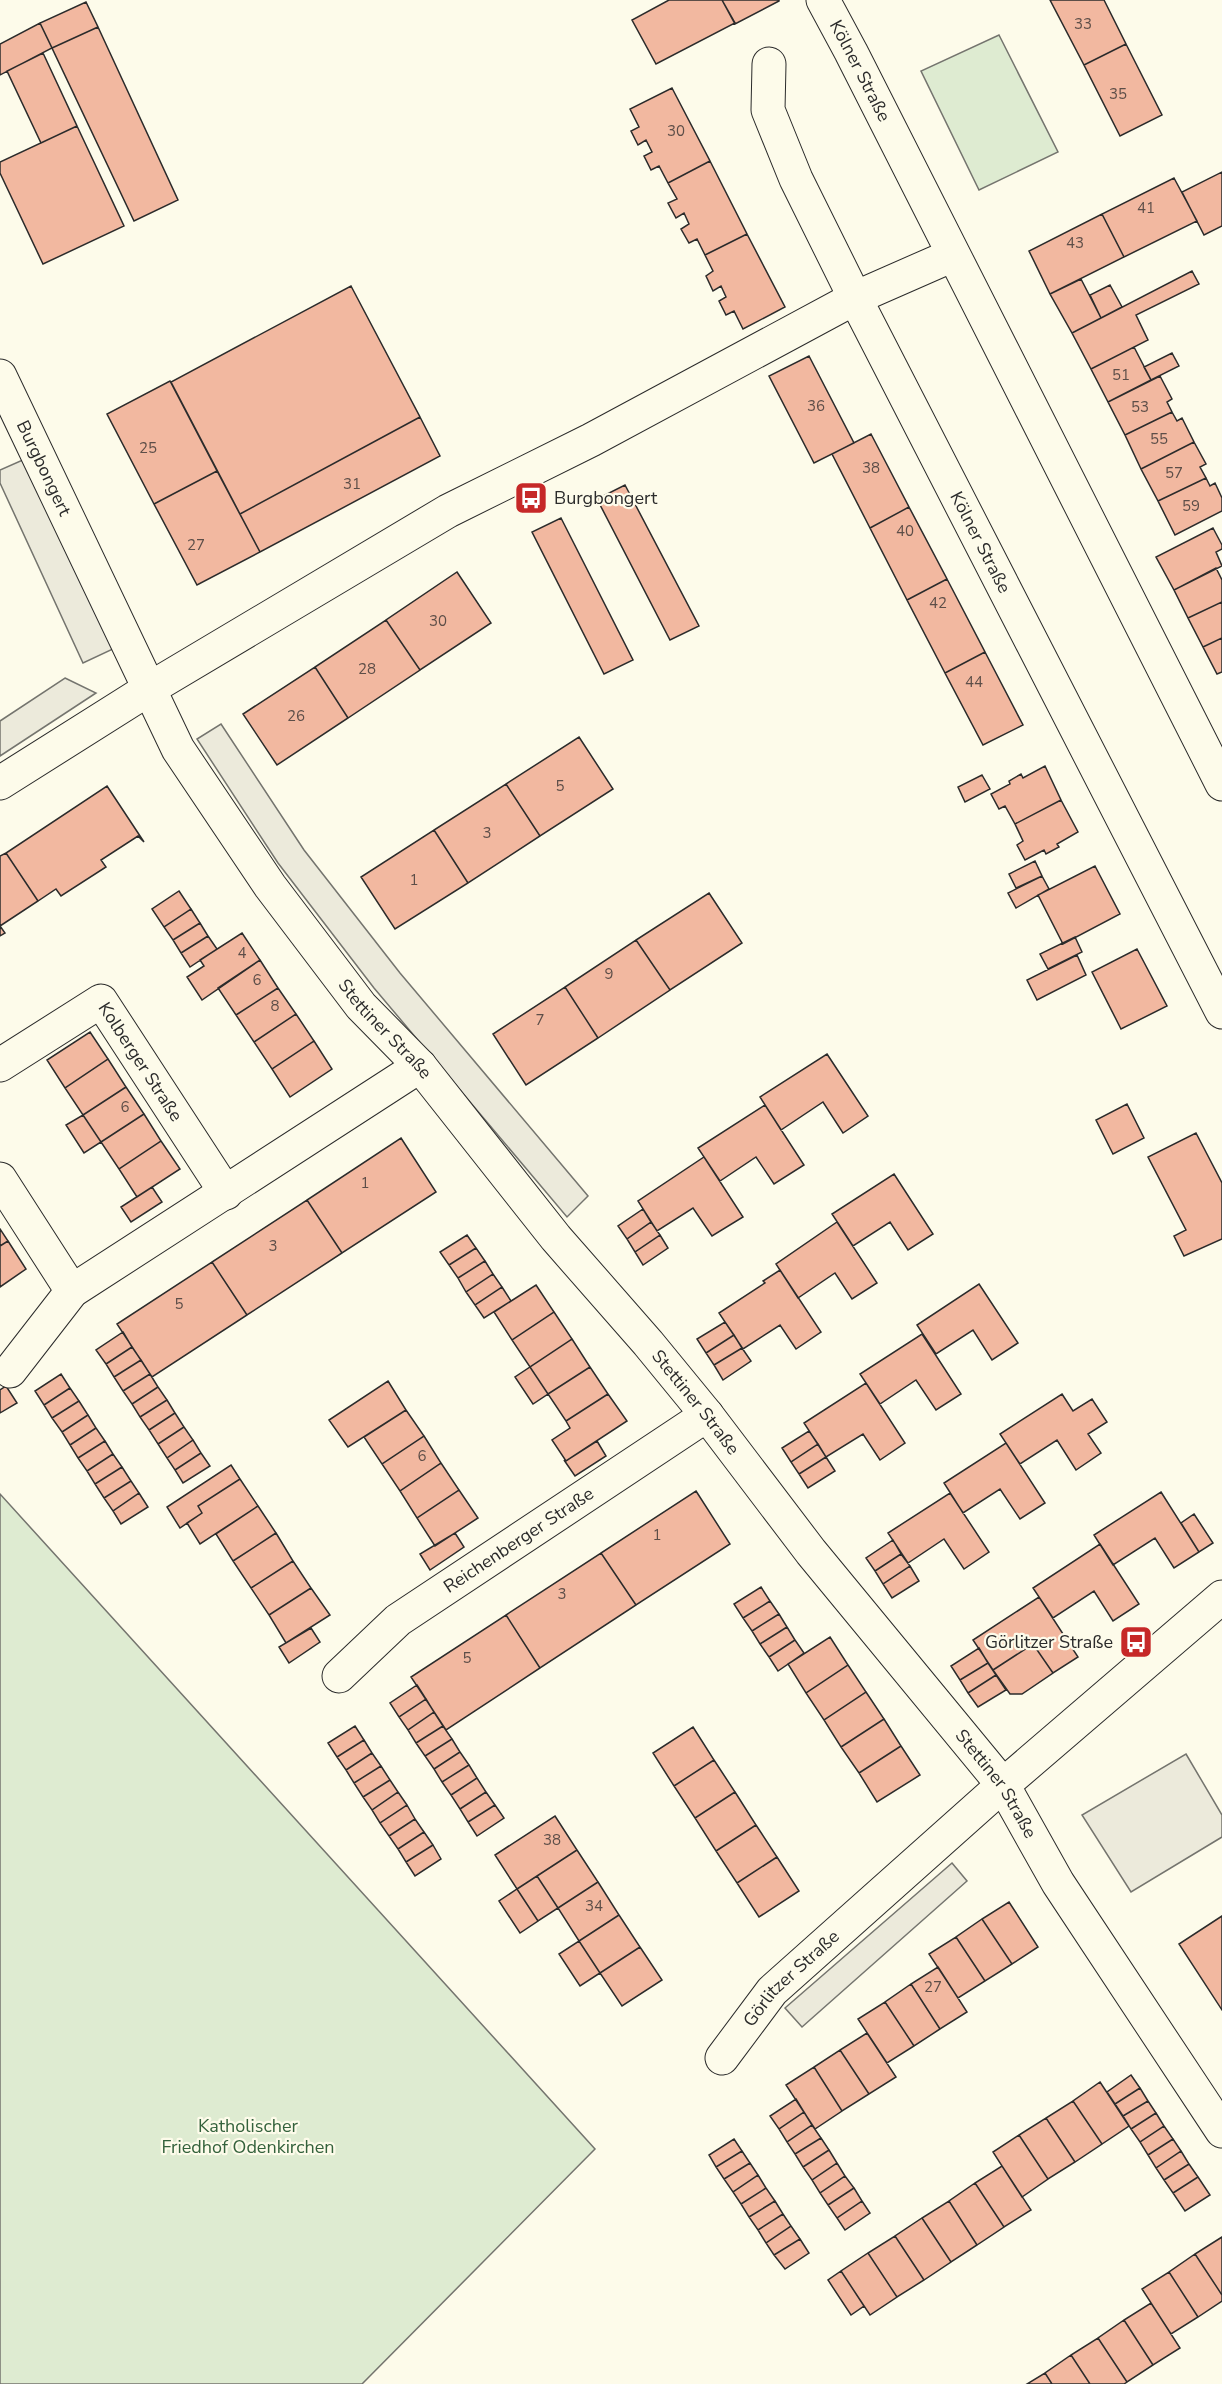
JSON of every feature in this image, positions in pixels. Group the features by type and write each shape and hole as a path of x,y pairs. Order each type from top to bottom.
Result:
{"street":[{"name":"Kölner Straße","path":"823,0 1222,784"},
{"name":"Kölner Straße","path":"769,64 768,110 796,179 1222,1012"},
{"path":"0,783 149,689 448,511 591,440 855,298 953,255"},
{"name":"Burgbongert","path":"0,376 149,689"},
{"name":"Stettiner Straße","path":"149,689 178,749 270,886 361,1006 420,1066 556,1238 648,1343 707,1415 811,1552 1003,1785 1058,1883 1222,2131"},
{"name":"Kolberger Straße","path":"0,1065 100,1001 226,1193"},
{"path":"10,1371 72,1291 420,1066"},
{"path":"0,1179 72,1291"},
{"name":"Reichenberger Straße","path":"339,1676 398,1620 707,1415"},
{"name":"Görlitzer Straße","path":"722,2058 772,1992 1003,1785 1222,1597"}],"green space":[{"path":"999,35 1058,152 979,190 921,71"},
{"name":"Katholischer Friedhof Odenkirchen","path":"0,1494 595,2149 362,2384 0,2384"}],"shaded area":[{"path":"25,459 113,649 83,663 0,483 0,470"},
{"path":"65,678 96,693 0,756 0,721"},
{"path":"221,724 304,850 400,973 588,1196 567,1217 374,988 278,863 197,739"},
{"path":"1186,1754 1222,1815 1222,1837 1131,1892 1082,1815"},
{"path":"952,1863 967,1881 802,2027 785,2008"}],"building":[{"path":"669,0 722,0 735,23 656,64 632,20"},
{"path":"722,0 779,0 779,1 735,24"},
{"path":"1050,0 1104,0 1126,44 1084,65"},
{"path":"86,2 98,27 52,48 40,23"},
{"path":"40,23 52,48 0,75 0,44"},
{"path":"98,27 178,200 134,221 52,48"},
{"path":"1126,44 1162,115 1120,136 1084,65"},
{"path":"43,53 77,126 41,143 7,71"},
{"path":"672,88 710,161 668,183 659,166 651,170 644,156 652,152 646,140 638,145 631,131 639,127 630,109"},
{"path":"77,126 124,226 43,264 0,173 0,162"},
{"path":"710,161 747,234 705,255 697,239 689,243 681,229 689,224 684,213 676,218 668,203 677,199 668,183"},
{"path":"1222,172 1222,226 1204,235 1182,192"},
{"path":"1174,178 1197,221 1124,257 1102,214"},
{"path":"1102,214 1124,257 1050,294 1029,251"},
{"path":"747,234 785,307 743,329 734,311 726,315 719,301 726,297 721,286 713,291 706,276 713,271 705,255"},
{"path":"1192,271 1199,284 1136,315 1148,340 1091,369 1072,333"},
{"path":"1081,279 1101,318 1072,333 1050,294"},
{"path":"1110,285 1122,307 1101,318 1090,295"},
{"path":"351,286 420,417 240,514 171,382"},
{"path":"1134,347 1151,380 1108,402 1091,369"},
{"path":"1172,353 1179,366 1151,380 1144,367"},
{"path":"809,356 854,443 814,463 769,376"},
{"path":"1160,376 1172,399 1167,402 1172,412 1125,435 1108,402"},
{"path":"170,381 217,471 154,504 107,414"},
{"path":"1172,412 1177,421 1182,418 1194,442 1141,469 1125,435"},
{"path":"420,417 440,456 260,552 240,514"},
{"path":"871,434 909,507 870,528 832,454"},
{"path":"1194,442 1206,464 1200,467 1206,478 1158,501 1141,469"},
{"path":"217,471 260,552 197,585 154,504"},
{"path":"1206,478 1210,486 1215,483 1222,498 1222,511 1175,535 1158,501"},
{"path":"625,485 699,626 670,640 597,499"},
{"path":"909,507 947,579 907,600 870,528"},
{"path":"561,518 633,660 604,674 532,532"},
{"path":"1213,528 1222,545 1222,549 1216,552 1222,566 1174,590 1156,557"},
{"path":"1216,568 1222,580 1222,602 1188,618 1174,590"},
{"path":"457,572 491,623 420,670 386,620"},
{"path":"947,579 985,652 945,673 907,600"},
{"path":"1222,602 1222,638 1203,647 1188,618"},
{"path":"386,620 420,670 348,718 315,667"},
{"path":"1222,638 1222,672 1217,674 1203,647"},
{"path":"985,652 1023,725 983,745 945,673"},
{"path":"315,667 348,718 277,765 243,714"},
{"path":"579,737 613,789 540,836 506,784"},
{"path":"1045,766 1061,800 1015,824 1005,806 999,809 991,794 1010,784 1009,781 1021,774 1023,778"},
{"path":"982,775 990,789 965,802 958,787"},
{"path":"506,784 540,836 468,883 434,830"},
{"path":"107,786 144,842 138,836 101,860 106,867 61,896 56,889 38,901 6,853"},
{"path":"1061,800 1078,832 1057,844 1059,847 1046,854 1044,850 1025,860 1017,845 1023,841 1015,824"},
{"path":"434,830 468,883 395,929 361,877"},
{"path":"6,853 38,901 0,926 0,856"},
{"path":"1035,861 1042,876 1016,888 1009,874"},
{"path":"1095,866 1120,914 1063,944 1038,895"},
{"path":"1042,876 1049,889 1016,908 1008,893"},
{"path":"179,891 191,909 164,927 152,909"},
{"path":"709,893 742,943 670,990 636,940"},
{"path":"191,909 200,923 173,940 164,927"},
{"path":"200,923 208,936 181,953 173,940"},
{"path":"0,926 5,933 0,936"},
{"path":"242,933 260,960 202,1000 187,977 204,966 200,960"},
{"path":"208,936 217,949 190,967 181,953"},
{"path":"1075,937 1082,952 1048,969 1040,954"},
{"path":"636,940 670,990 598,1038 565,987"},
{"path":"1137,949 1167,1006 1121,1029 1092,972"},
{"path":"1077,955 1086,975 1037,1000 1027,980"},
{"path":"260,960 278,988 236,1015 218,988"},
{"path":"565,987 598,1038 526,1085 493,1034"},
{"path":"278,988 296,1014 254,1042 236,1015"},
{"path":"296,1014 314,1041 272,1069 254,1042"},
{"path":"90,1032 108,1059 65,1088 47,1060"},
{"path":"314,1041 332,1069 290,1097 272,1069"},
{"path":"827,1054 868,1116 843,1133 823,1102 781,1130 760,1097"},
{"path":"108,1059 126,1087 83,1115 65,1088"},
{"path":"126,1087 144,1114 101,1142 83,1115"},
{"path":"1127,1104 1144,1138 1113,1154 1096,1120"},
{"path":"765,1105 804,1165 774,1184 756,1157 720,1181 698,1148"},
{"path":"144,1114 161,1141 119,1169 101,1142"},
{"path":"83,1115 101,1142 84,1153 66,1125"},
{"path":"1196,1133 1222,1183 1222,1239 1184,1256 1174,1236 1186,1230 1148,1157"},
{"path":"401,1138 436,1192 342,1253 307,1200"},
{"path":"161,1141 180,1169 137,1197 119,1169"},
{"path":"704,1157 743,1217 712,1236 693,1208 657,1231 638,1201"},
{"path":"894,1174 933,1234 908,1250 890,1222 853,1246 832,1214"},
{"path":"152,1187 162,1202 131,1222 121,1207"},
{"path":"307,1200 342,1253 247,1315 212,1262"},
{"path":"643,1209 651,1222 627,1239 618,1226"},
{"path":"651,1222 660,1235 635,1252 627,1239"},
{"path":"837,1222 877,1283 852,1299 835,1273 798,1298 776,1264"},
{"path":"0,1229 8,1241 0,1246"},
{"path":"467,1235 476,1248 449,1265 440,1252"},
{"path":"660,1235 668,1248 643,1265 635,1252"},
{"path":"8,1241 26,1269 0,1287 0,1246"},
{"path":"476,1248 485,1261 458,1278 449,1265"},
{"path":"485,1261 493,1274 466,1292 458,1278"},
{"path":"212,1262 247,1315 152,1377 117,1324"},
{"path":"780,1270 821,1332 796,1349 780,1325 743,1349 719,1313 765,1283 763,1281"},
{"path":"493,1274 502,1287 475,1305 466,1292"},
{"path":"979,1284 1018,1343 992,1360 973,1330 936,1354 917,1325"},
{"path":"536,1285 554,1312 512,1340 494,1312"},
{"path":"502,1287 511,1301 484,1318 475,1305"},
{"path":"554,1312 572,1339 530,1367 512,1340"},
{"path":"725,1322 734,1335 706,1353 697,1339"},
{"path":"123,1332 132,1347 106,1364 96,1350"},
{"path":"922,1334 961,1394 936,1410 916,1380 880,1404 860,1374"},
{"path":"734,1335 742,1348 714,1365 706,1353"},
{"path":"572,1339 590,1367 548,1394 530,1367"},
{"path":"132,1347 141,1360 114,1377 106,1364"},
{"path":"742,1348 751,1361 723,1380 714,1365"},
{"path":"141,1360 150,1374 123,1391 114,1377"},
{"path":"530,1367 548,1394 533,1404 515,1377"},
{"path":"590,1367 608,1394 566,1421 548,1394"},
{"path":"61,1374 70,1388 44,1405 35,1391"},
{"path":"150,1374 158,1387 132,1404 123,1391"},
{"path":"388,1381 406,1410 348,1447 329,1420"},
{"path":"866,1383 905,1443 880,1460 863,1434 826,1457 804,1423"},
{"path":"6,1386 17,1403 0,1413 0,1390"},
{"path":"158,1387 167,1400 140,1417 132,1404"},
{"path":"70,1388 79,1401 52,1418 44,1405"},
{"path":"608,1394 627,1421 566,1461 552,1440 570,1428 566,1421"},
{"path":"1062,1394 1073,1411 1092,1399 1107,1422 1088,1434 1101,1453 1076,1470 1057,1440 1020,1464 1000,1434"},
{"path":"167,1400 175,1413 149,1430 140,1417"},
{"path":"79,1401 88,1415 62,1432 52,1418"},
{"path":"406,1410 424,1436 382,1464 364,1437"},
{"path":"175,1413 184,1427 158,1444 149,1430"},
{"path":"88,1415 96,1428 70,1445 62,1432"},
{"path":"184,1427 193,1440 167,1458 158,1444"},
{"path":"96,1428 105,1441 78,1458 70,1445"},
{"path":"809,1431 818,1444 791,1462 782,1448"},
{"path":"424,1436 441,1463 400,1491 382,1464"},
{"path":"193,1440 201,1453 175,1470 167,1458"},
{"path":"105,1441 113,1454 87,1471 78,1458"},
{"path":"597,1441 606,1456 575,1476 564,1460 566,1461"},
{"path":"1006,1443 1045,1503 1020,1519 1000,1489 963,1513 944,1483"},
{"path":"818,1444 826,1457 799,1474 791,1462"},
{"path":"201,1453 210,1466 183,1483 175,1470"},
{"path":"113,1454 122,1467 95,1484 87,1471"},
{"path":"826,1457 835,1471 808,1488 799,1474"},
{"path":"441,1463 459,1490 417,1518 400,1491"},
{"path":"231,1465 240,1479 198,1506 202,1513 180,1528 167,1507"},
{"path":"122,1467 131,1481 104,1498 95,1484"},
{"path":"240,1479 258,1506 200,1544 187,1523 202,1513 198,1506"},
{"path":"131,1481 139,1493 113,1511 104,1498"},
{"path":"459,1490 478,1518 435,1546 417,1518"},
{"path":"696,1491 730,1544 636,1605 601,1553"},
{"path":"1161,1492 1199,1552 1174,1568 1155,1538 1113,1565 1094,1535"},
{"path":"139,1493 148,1507 121,1524 113,1511"},
{"path":"950,1493 989,1552 964,1569 944,1539 908,1563 888,1533"},
{"path":"258,1506 276,1533 233,1561 216,1534"},
{"path":"1194,1514 1213,1543 1199,1552 1181,1523"},
{"path":"276,1533 293,1561 251,1588 233,1561"},
{"path":"455,1533 464,1547 430,1570 420,1554"},
{"path":"893,1540 901,1554 875,1571 866,1558"},
{"path":"1100,1544 1139,1604 1113,1621 1094,1591 1053,1618 1033,1588"},
{"path":"601,1553 636,1605 540,1668 506,1615"},
{"path":"901,1554 910,1566 883,1584 875,1571"},
{"path":"293,1561 311,1588 269,1615 251,1588"},
{"path":"910,1566 919,1581 892,1598 883,1584"},
{"path":"761,1587 770,1601 743,1618 734,1604"},
{"path":"311,1588 330,1615 286,1643 269,1615"},
{"path":"1039,1597 1078,1657 1053,1673 1033,1644 993,1670 973,1640"},
{"path":"770,1601 779,1614 752,1631 743,1618"},
{"path":"779,1614 787,1627 760,1644 752,1631"},
{"path":"506,1615 540,1668 446,1730 411,1677"},
{"path":"787,1627 795,1640 769,1657 760,1644"},
{"path":"311,1628 320,1642 289,1663 279,1647"},
{"path":"830,1637 848,1665 806,1693 788,1664"},
{"path":"795,1640 804,1653 778,1671 769,1657"},
{"path":"1033,1644 1053,1673 1022,1694 1010,1694 993,1670"},
{"path":"979,1648 988,1663 960,1680 951,1666"},
{"path":"988,1663 996,1675 968,1693 960,1680"},
{"path":"848,1665 866,1692 824,1720 806,1693"},
{"path":"996,1675 1006,1690 978,1707 968,1693"},
{"path":"417,1685 426,1699 399,1717 390,1703"},
{"path":"866,1692 884,1719 841,1747 824,1720"},
{"path":"426,1699 434,1712 408,1730 399,1717"},
{"path":"434,1712 443,1726 416,1743 408,1730"},
{"path":"884,1719 901,1746 859,1773 841,1747"},
{"path":"355,1726 364,1740 337,1757 328,1743"},
{"path":"443,1726 452,1739 425,1756 416,1743"},
{"path":"693,1727 714,1760 674,1786 653,1753"},
{"path":"452,1739 460,1752 434,1769 425,1756"},
{"path":"364,1740 372,1753 346,1770 337,1757"},
{"path":"901,1746 920,1775 877,1802 859,1773"},
{"path":"460,1752 469,1765 442,1782 434,1769"},
{"path":"372,1753 381,1766 354,1783 346,1770"},
{"path":"714,1760 735,1792 695,1818 674,1786"},
{"path":"469,1765 477,1778 451,1795 442,1782"},
{"path":"381,1766 390,1780 363,1797 354,1783"},
{"path":"477,1778 486,1792 460,1809 451,1795"},
{"path":"390,1780 398,1792 372,1810 363,1797"},
{"path":"398,1792 407,1805 380,1823 372,1810"},
{"path":"486,1792 495,1805 468,1822 460,1809"},
{"path":"735,1792 756,1825 716,1851 695,1818"},
{"path":"407,1805 415,1819 389,1836 380,1823"},
{"path":"495,1805 504,1818 477,1836 468,1822"},
{"path":"555,1816 577,1850 517,1889 495,1855"},
{"path":"415,1819 424,1832 398,1849 389,1836"},
{"path":"756,1825 777,1857 737,1883 716,1851"},
{"path":"424,1832 433,1845 406,1862 398,1849"},
{"path":"433,1845 441,1859 415,1876 406,1862"},
{"path":"577,1850 598,1882 558,1908 537,1876"},
{"path":"777,1857 799,1891 759,1917 737,1883"},
{"path":"537,1876 558,1908 538,1921 517,1889"},
{"path":"598,1882 619,1915 579,1941 558,1908"},
{"path":"517,1889 538,1921 520,1933 499,1901"},
{"path":"1009,1902 1038,1947 1012,1964 982,1919"},
{"path":"619,1915 640,1947 600,1973 579,1941"},
{"path":"1222,1916 1222,2010 1179,1944"},
{"path":"982,1919 1012,1964 985,1981 956,1937"},
{"path":"956,1937 985,1981 958,1998 929,1954"},
{"path":"579,1941 600,1973 580,1986 559,1954"},
{"path":"640,1947 662,1980 622,2006 600,1973"},
{"path":"938,1967 967,2012 940,2029 911,1984"},
{"path":"911,1984 940,2029 914,2046 885,2002"},
{"path":"885,2002 914,2046 887,2063 858,2019"},
{"path":"867,2033 896,2077 869,2094 840,2050"},
{"path":"840,2050 869,2094 842,2111 814,2067"},
{"path":"814,2067 842,2111 815,2129 786,2085"},
{"path":"1131,2075 1140,2088 1115,2104 1107,2092"},
{"path":"1100,2082 1129,2126 1102,2144 1073,2101"},
{"path":"1140,2088 1148,2101 1123,2116 1115,2104"},
{"path":"796,2099 804,2112 779,2129 770,2116"},
{"path":"1073,2101 1102,2144 1075,2162 1046,2118"},
{"path":"1148,2101 1156,2113 1131,2129 1123,2116"},
{"path":"804,2112 812,2125 787,2142 779,2129"},
{"path":"1156,2113 1164,2126 1140,2142 1131,2129"},
{"path":"1046,2118 1075,2162 1048,2179 1019,2135"},
{"path":"812,2125 821,2138 795,2154 787,2142"},
{"path":"1164,2126 1173,2139 1148,2155 1140,2142"},
{"path":"1019,2135 1048,2179 1022,2197 993,2152"},
{"path":"821,2138 829,2150 803,2167 795,2154"},
{"path":"734,2139 742,2151 716,2167 709,2155"},
{"path":"1173,2139 1181,2151 1156,2168 1148,2155"},
{"path":"829,2150 837,2163 812,2180 803,2167"},
{"path":"742,2151 750,2163 724,2179 716,2167"},
{"path":"1181,2151 1189,2164 1164,2180 1156,2168"},
{"path":"750,2163 758,2175 733,2192 724,2179"},
{"path":"837,2163 845,2176 820,2193 812,2180"},
{"path":"1189,2164 1198,2177 1173,2193 1164,2180"},
{"path":"1002,2166 1031,2210 1004,2227 975,2183"},
{"path":"758,2175 766,2188 741,2204 733,2192"},
{"path":"845,2176 854,2188 828,2205 820,2193"},
{"path":"1198,2177 1210,2195 1185,2211 1173,2193"},
{"path":"975,2183 1004,2227 977,2245 949,2201"},
{"path":"766,2188 775,2201 749,2217 741,2204"},
{"path":"854,2188 862,2201 837,2218 828,2205"},
{"path":"775,2201 783,2214 758,2230 749,2217"},
{"path":"862,2201 870,2213 845,2230 837,2218"},
{"path":"949,2201 977,2245 951,2262 922,2218"},
{"path":"783,2214 791,2226 766,2243 758,2230"},
{"path":"922,2218 951,2262 924,2280 895,2236"},
{"path":"791,2226 800,2239 774,2255 766,2243"},
{"path":"895,2236 924,2280 897,2297 868,2253"},
{"path":"1222,2237 1222,2295 1195,2254"},
{"path":"800,2239 809,2253 785,2269 774,2255"},
{"path":"868,2253 897,2297 870,2315 841,2271"},
{"path":"1195,2254 1222,2295 1222,2301 1198,2317 1169,2272"},
{"path":"841,2271 864,2306 851,2315 828,2280"},
{"path":"1169,2272 1198,2317 1171,2334 1142,2289"},
{"path":"1151,2303 1180,2348 1153,2365 1124,2320"},
{"path":"1124,2320 1153,2365 1127,2382 1098,2338"},
{"path":"1098,2338 1127,2382 1124,2384 1090,2384 1071,2355"},
{"path":"1071,2355 1090,2384 1052,2384 1045,2373"},
{"path":"1045,2373 1052,2384 1027,2384"}],"place":[{"name":"Burgbongert","path":"531,498"},
{"name":"Görlitzer Straße","path":"1136,1642"}]}
